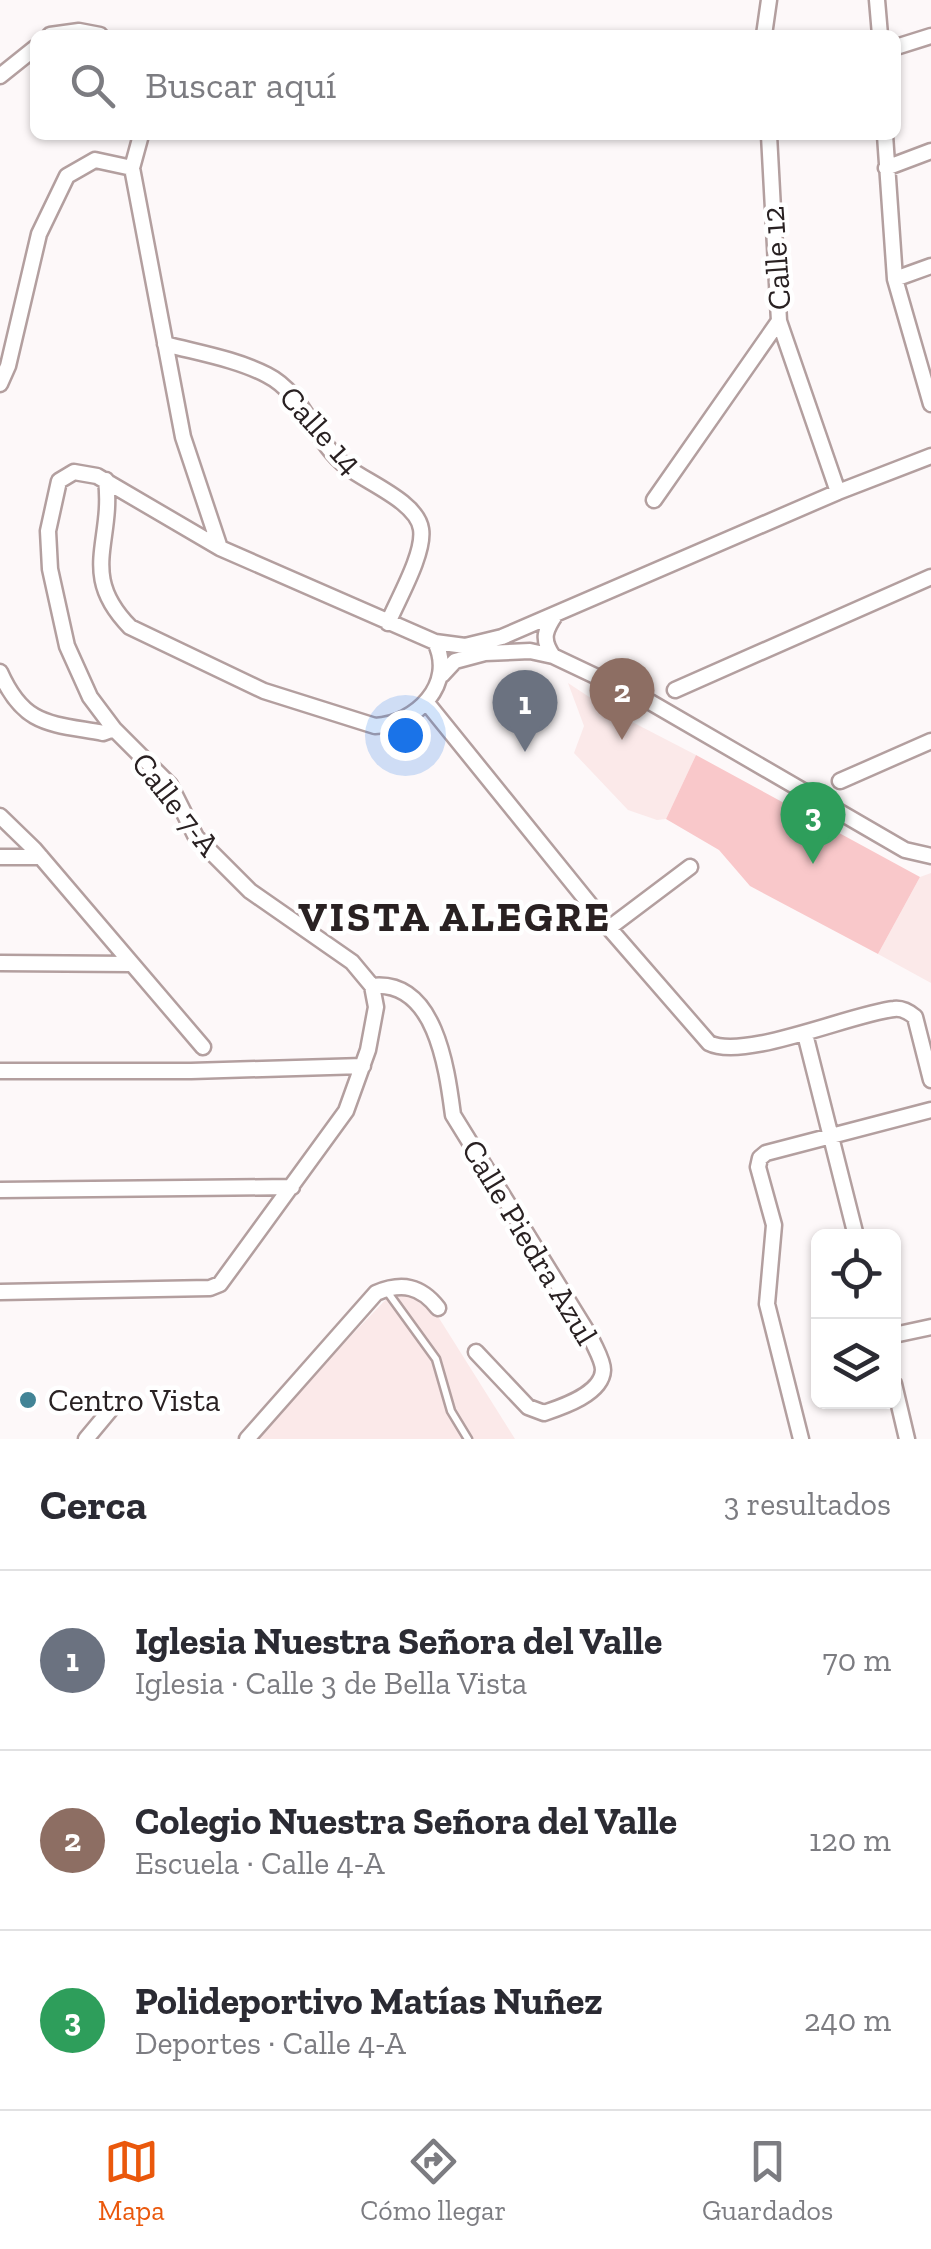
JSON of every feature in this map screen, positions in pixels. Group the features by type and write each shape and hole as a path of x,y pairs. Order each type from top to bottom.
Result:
{"street":[{"path":"764,30 769,0"},
{"path":"877,0 880,30"},
{"path":"901,45 931,36"},
{"path":"0,76 30,52"},
{"path":"140,140 132,168 182,437 220,548"},
{"name":"Calle 12","path":"768,140 779,321 838,492"},
{"path":"885,140 895,279 931,404"},
{"path":"886,168 931,151"},
{"path":"0,384 8,366 39,234 67,176 95,160 132,168"},
{"path":"895,279 931,266"},
{"path":"654,500 779,321"},
{"name":"Calle 14","path":"164,344 234,361 270,376 292,394 319,438 344,465 412,510 421,526 422,542 388,623"},
{"path":"106,480 220,548 435,642 466,646 502,637 931,456"},
{"name":"Calle 7-A","path":"106,480 74,472 59,481 48,531 50,569 67,646 90,697 114,729 170,785 196,837 250,890 352,962 372,986"},
{"path":"106,480 109,504 100,579 116,613 130,627 264,691 375,726 394,726 427,702 455,661 485,653 530,651 553,656 650,702 904,850 931,856"},
{"path":"675,690 931,577"},
{"path":"553,656 544,644 544,636 556,614"},
{"path":"435,642 442,675"},
{"path":"0,672 18,706 30,715 104,734 114,729"},
{"path":"427,702 609,928 709,1043 724,1047 805,1034 895,1008 915,1017 931,1080"},
{"path":"840,781 931,741"},
{"path":"0,816 203,1047"},
{"path":"0,857 40,857"},
{"path":"609,928 690,868"},
{"path":"0,963 131,964"},
{"path":"0,1292 210,1288 228,1277 340,1120 362,1070 376,1007 372,986"},
{"name":"Calle Piedra Azul","path":"372,986 400,990 421,1007 437,1036 448,1072 453,1115 592,1338 603,1367 602,1376 598,1384 570,1404 544,1413 528,1407 476,1352"},
{"path":"805,1034 854,1229"},
{"path":"0,1074 326,1078 362,1070"},
{"path":"801,1439 767,1304 774,1225 758,1167 760,1158 766,1153 931,1110"},
{"path":"0,1190 292,1186"},
{"path":"247,1439 376,1294 410,1288 427,1294 438,1308"},
{"path":"901,1333 931,1326"},
{"path":"86,1439 116,1403"},
{"path":"899,1409 906,1439"}],"lane":[{"path":"385,1290 436,1359 451,1410 468,1439"}],"shaded area":[{"path":"568,683 609,710 696,755 666,819 657,820 628,810 574,753 584,726"},
{"path":"696,755 920,877 878,954 750,886 719,850 666,819"},
{"path":"931,873 931,983 878,954 920,877"},
{"path":"395,1290 427,1299 515,1439 252,1439"}],"place":[{"name":"Colegio Nuestra Señora del Valle","path":"622,740"},
{"name":"Iglesia Nuestra Señora del Valle","path":"525,752"},
{"name":"Polideportivo Matías Nuñez","path":"813,864"},
{"name":"Centro Vista","path":"28,1400"}],"district":[{"name":"VISTA ALEGRE","path":"455,916"}]}
